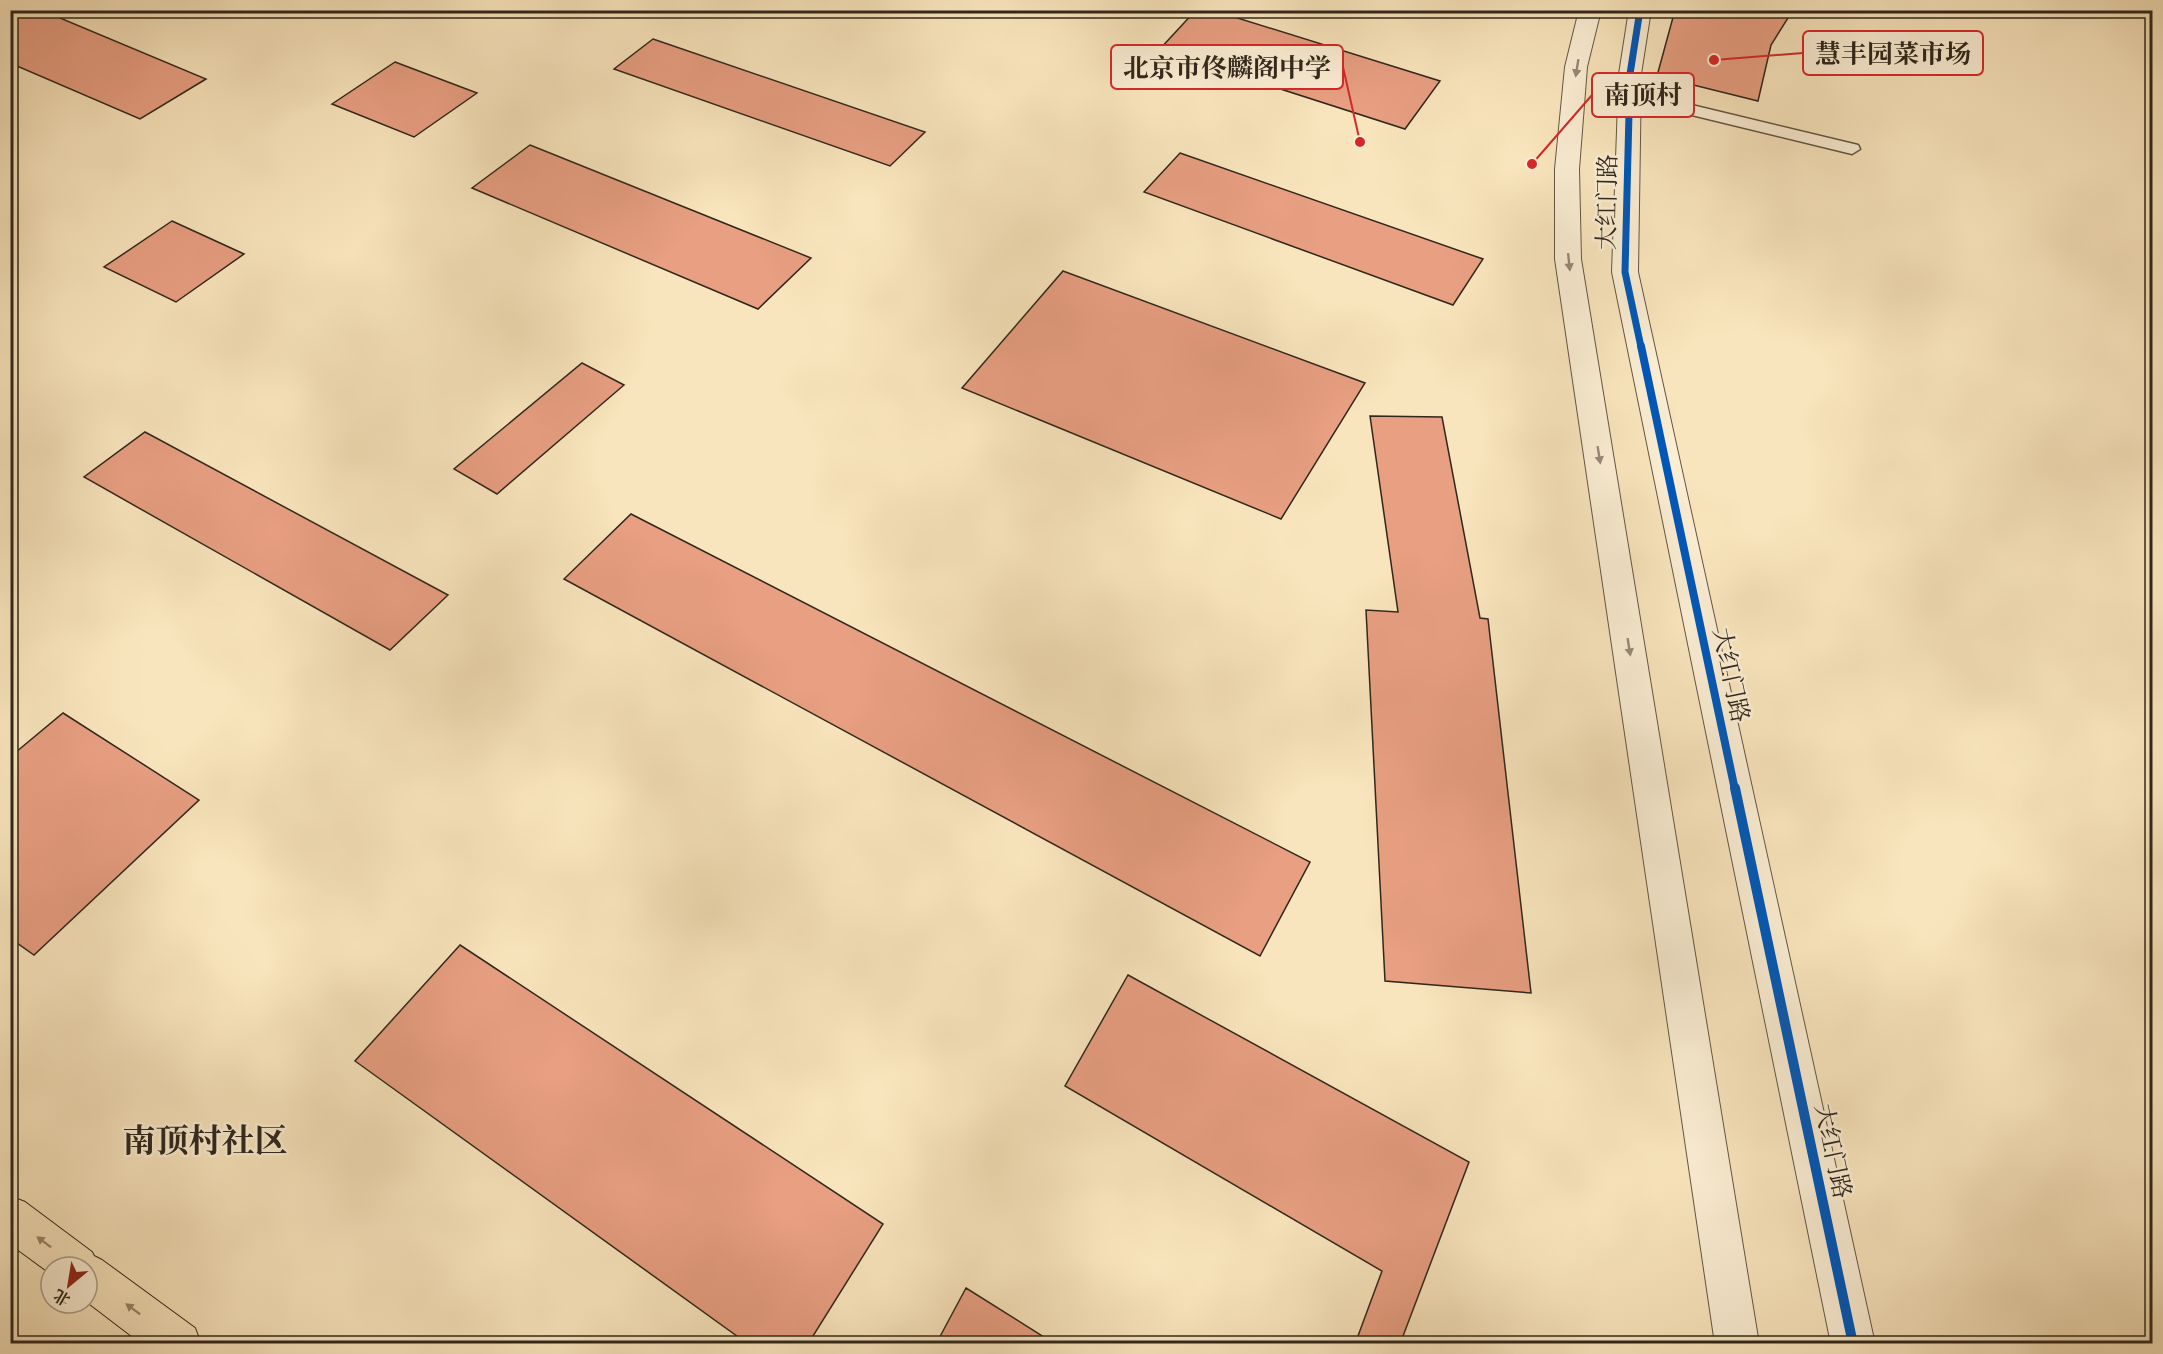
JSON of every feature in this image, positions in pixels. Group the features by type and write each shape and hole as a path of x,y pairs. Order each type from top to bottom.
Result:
{"main road":[{"path":"10,1217 61,1255"},
{"path":"99,1284 179,1344"}],"street":[{"name":"大红门路","path":"1590,10 1576,67 1568,158 1568,259 1737,1344"},
{"name":"大红门路","path":"1640,10 1630,74 1625,272 1853,1344"}],"lane":[{"path":"1629,105 1667,104 1852,149"}],"building":[{"path":"10,10 41,10 206,79 140,119 10,63"},
{"path":"1196,10 1212,10 1440,81 1405,129 1159,50"},
{"path":"1675,10 1793,10 1771,45 1758,101 1657,76"},
{"path":"653,39 925,132 890,166 614,69"},
{"path":"395,62 477,93 414,137 332,104"},
{"path":"530,145 811,258 758,309 472,188"},
{"path":"1180,153 1483,259 1453,305 1144,192"},
{"path":"172,221 244,254 176,302 104,267"},
{"path":"1063,271 1365,383 1281,519 962,388"},
{"path":"582,363 624,385 497,494 454,469"},
{"path":"1370,416 1442,417 1480,618 1488,619 1531,993 1385,981 1366,610 1398,612"},
{"path":"145,432 448,595 390,650 84,477"},
{"path":"631,514 1310,862 1260,956 564,579"},
{"path":"63,713 199,800 34,955 10,938 10,757"},
{"path":"460,945 883,1224 808,1344 748,1344 355,1061"},
{"path":"1128,975 1469,1162 1400,1344 1355,1344 1382,1271 1065,1086"},
{"path":"966,1288 1055,1344 936,1344"}],"cycle path":[{"path":"1640,10 1630,74 1625,272 1853,1344"}],"place":[{"name":"慧丰园菜市场","path":"1714,60"},
{"name":"北京市佟麟阁中学","path":"1360,142"},
{"name":"南顶村","path":"1532,164"}],"district":[{"name":"南顶村社区","path":"205,1140"}]}
